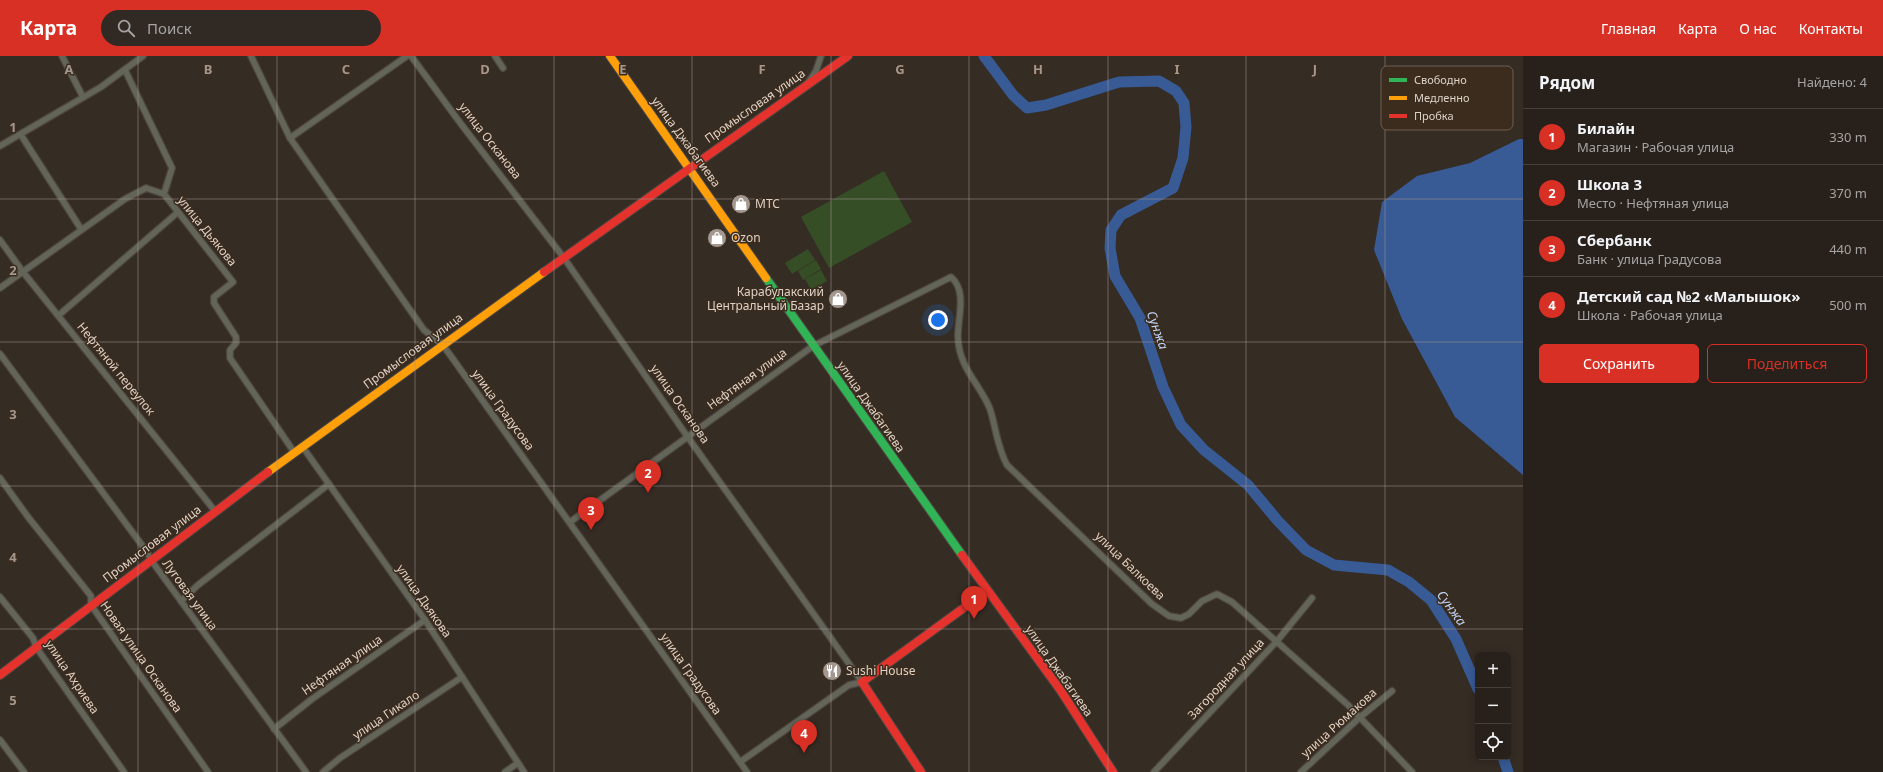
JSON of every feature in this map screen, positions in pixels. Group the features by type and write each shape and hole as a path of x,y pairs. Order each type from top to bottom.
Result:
{"main road":[{"name":"улица Джабагиева","path":"610,56 987,591 1061,691 1113,772"},
{"name":"Промысловая улица","path":"0,675 302,446 689,167 848,56"},
{"path":"862,682 987,591"},
{"name":"улица Осканова","path":"862,682 921,772"}],"street":[{"path":"62,56 84,97"},
{"path":"0,146 84,97 125,70 143,56"},
{"name":"улица Градусова","path":"251,56 290,138 424,330 442,344 747,772"},
{"path":"290,138 407,56"},
{"name":"улица Осканова","path":"411,56 564,258 687,436 862,682"},
{"path":"495,56 503,68"},
{"path":"808,83 816,71 822,56"},
{"name":"улица Дьякова","path":"125,70 172,168 164,194 233,282 214,297 214,303 236,337 236,343 230,350 230,358 294,452"},
{"path":"21,135 81,229"},
{"path":"0,288 124,198 146,188 164,194"},
{"path":"59,315 178,213"},
{"name":"Нефтяной переулок","path":"0,240 23,272 215,511"},
{"name":"Нефтяная улица","path":"570,522 813,346 951,278"},
{"name":"улица Балкоева","path":"951,278 956,282 959,288 960,316 958,338 962,361 989,409 999,448 1007,465 1152,604 1169,616 1181,618 1189,614 1202,601 1217,594 1232,602 1348,705 1412,772"},
{"name":"Луговая улица","path":"0,354 147,552 151,560 306,772"},
{"name":"улица Дьякова","path":"302,446 425,620 524,772"},
{"name":"Новая улица Осканова","path":"0,478 28,517 90,596 91,605 208,772"},
{"path":"181,601 198,585 329,484"},
{"name":"улица Ахриева","path":"0,596 33,638 36,647 124,772"},
{"name":"Загородная улица","path":"1154,772 1277,641 1312,598"},
{"name":"Нефтяная улица","path":"274,729 312,699 425,620"},
{"name":"улица Гикало","path":"323,772 340,758 462,677"},
{"path":"740,762 849,686 862,682"},
{"name":"улица Рюмакова","path":"1301,772 1359,718 1392,691"},
{"path":"0,740 24,772"},
{"path":"505,772 518,763"}],"green space":[{"path":"884,171 912,222 829,268 801,217"},
{"path":"808,249 815,260 792,274 785,263"},
{"path":"816,260 821,269 803,280 798,271"},
{"path":"821,270 827,281 811,290 805,279"}],"water":[{"path":"1519,139 1523,139 1523,475 1455,417 1402,319 1374,250 1382,202 1417,176 1470,163"}],"waterway":[{"name":"Сунжа","path":"984,56 1013,95 1027,108 1046,105 1119,82 1159,81 1176,91 1184,103 1186,127 1183,158 1173,188 1121,215 1111,230 1110,248 1115,276 1140,318 1163,387 1181,425 1204,450 1248,485 1278,521 1306,550 1334,565 1388,570 1409,582 1431,600 1456,639 1478,688"},
{"name":"Сунжа","path":"1504,760 1508,772"}],"traffic: fast":[{"path":"766,278 962,555"}],"traffic: slow":[{"path":"610,56 766,278"},
{"path":"268,472 544,272"}],"traffic: jam":[{"path":"544,272 848,56"},
{"path":"0,675 268,472"},
{"path":"962,555 1061,691 1113,772"},
{"path":"921,772 862,682 987,591"}],"place":[{"name":"МТС","path":"741,204"},
{"name":"Ozon","path":"717,238"},
{"name":"Карабулакский Центральный Базар","path":"838,299"},
{"name":"Школа 3","path":"648,493"},
{"name":"Сбербанк","path":"591,530"},
{"name":"Билайн","path":"974,619"},
{"name":"Sushi House","path":"832,671"},
{"name":"Детский сад №2 «Малышок»","path":"804,753"}]}
